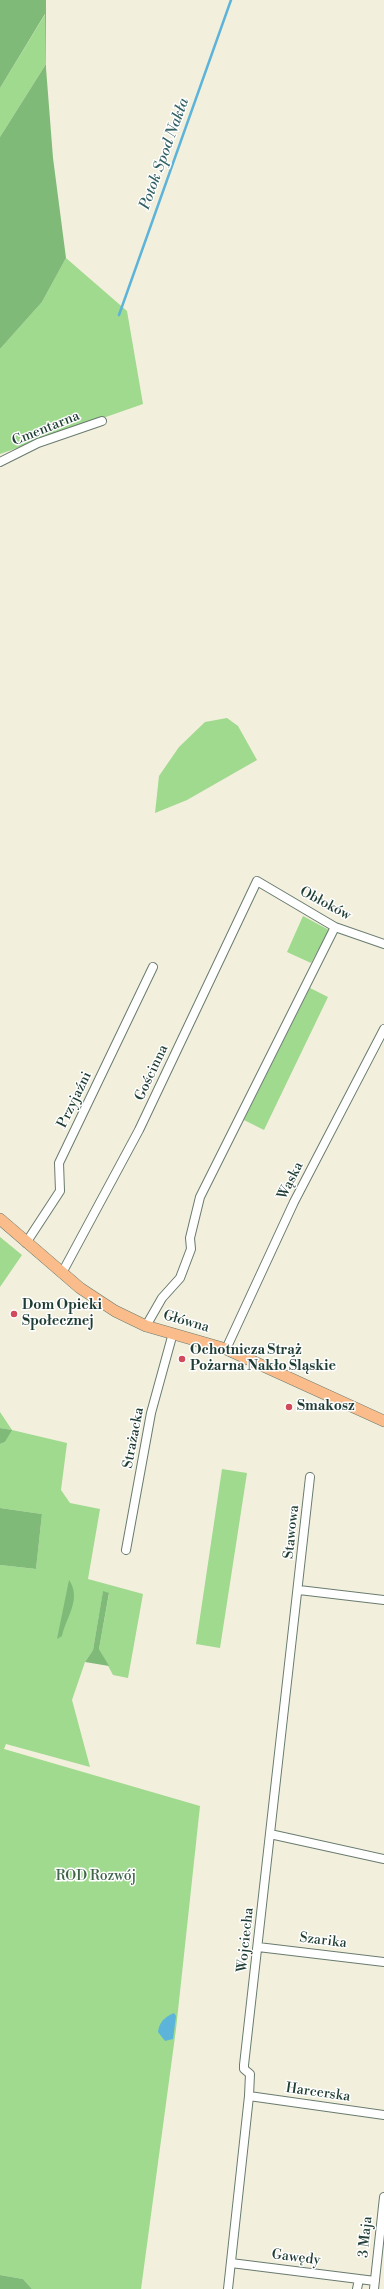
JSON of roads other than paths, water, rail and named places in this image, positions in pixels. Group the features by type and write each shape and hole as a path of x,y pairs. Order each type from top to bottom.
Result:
{"main road":[{"name":"Główna","path":"0,1219 26,1243 95,1299 146,1326 226,1349 384,1421"}],"street":[{"name":"Cmentarna","path":"0,462 38,443 102,421"},
{"name":"Obłoków","path":"257,881 335,927 384,944"},
{"name":"Gościnna","path":"62,1273 139,1130 257,881"},
{"path":"146,1326 162,1298 180,1278 191,1249 190,1238 200,1197 335,927"},
{"name":"Przyjaźni","path":"26,1243 60,1191 59,1163 153,967"},
{"name":"Wąska","path":"226,1349 294,1202 384,1028"},
{"name":"Strażacka","path":"126,1550 151,1413 173,1334"},
{"name":"Stawowa","path":"299,1590 310,1477"},
{"path":"299,1590 384,1600"},
{"name":"Wojciecha","path":"228,2289 249,2096 250,2074 244,2070 244,2065 299,1590"},
{"path":"270,1834 384,1859"},
{"name":"Szarika","path":"258,1947 384,1962"},
{"name":"Harcerska","path":"249,2096 384,2115"},
{"name":"3 Maja","path":"359,2279 374,2285 384,2197"},
{"name":"Gawędy","path":"231,2263 359,2279"},
{"path":"357,2289 359,2279"}],"water":[{"path":"174,2013 176,2016 173,2039 165,2041 158,2032 159,2028 163,2020"}],"waterway":[{"name":"Potok Spod Nakła","path":"119,315 231,0"}],"place":[{"name":"Dom Opieki Społecznej","path":"14,1314"},
{"name":"Ochotnicza Straż Pożarna Nakło Śląskie","path":"182,1359"},
{"name":"Smakosz","path":"289,1407"}],"park label":[{"name":"ROD Rozwój","path":"96,1877"}]}
